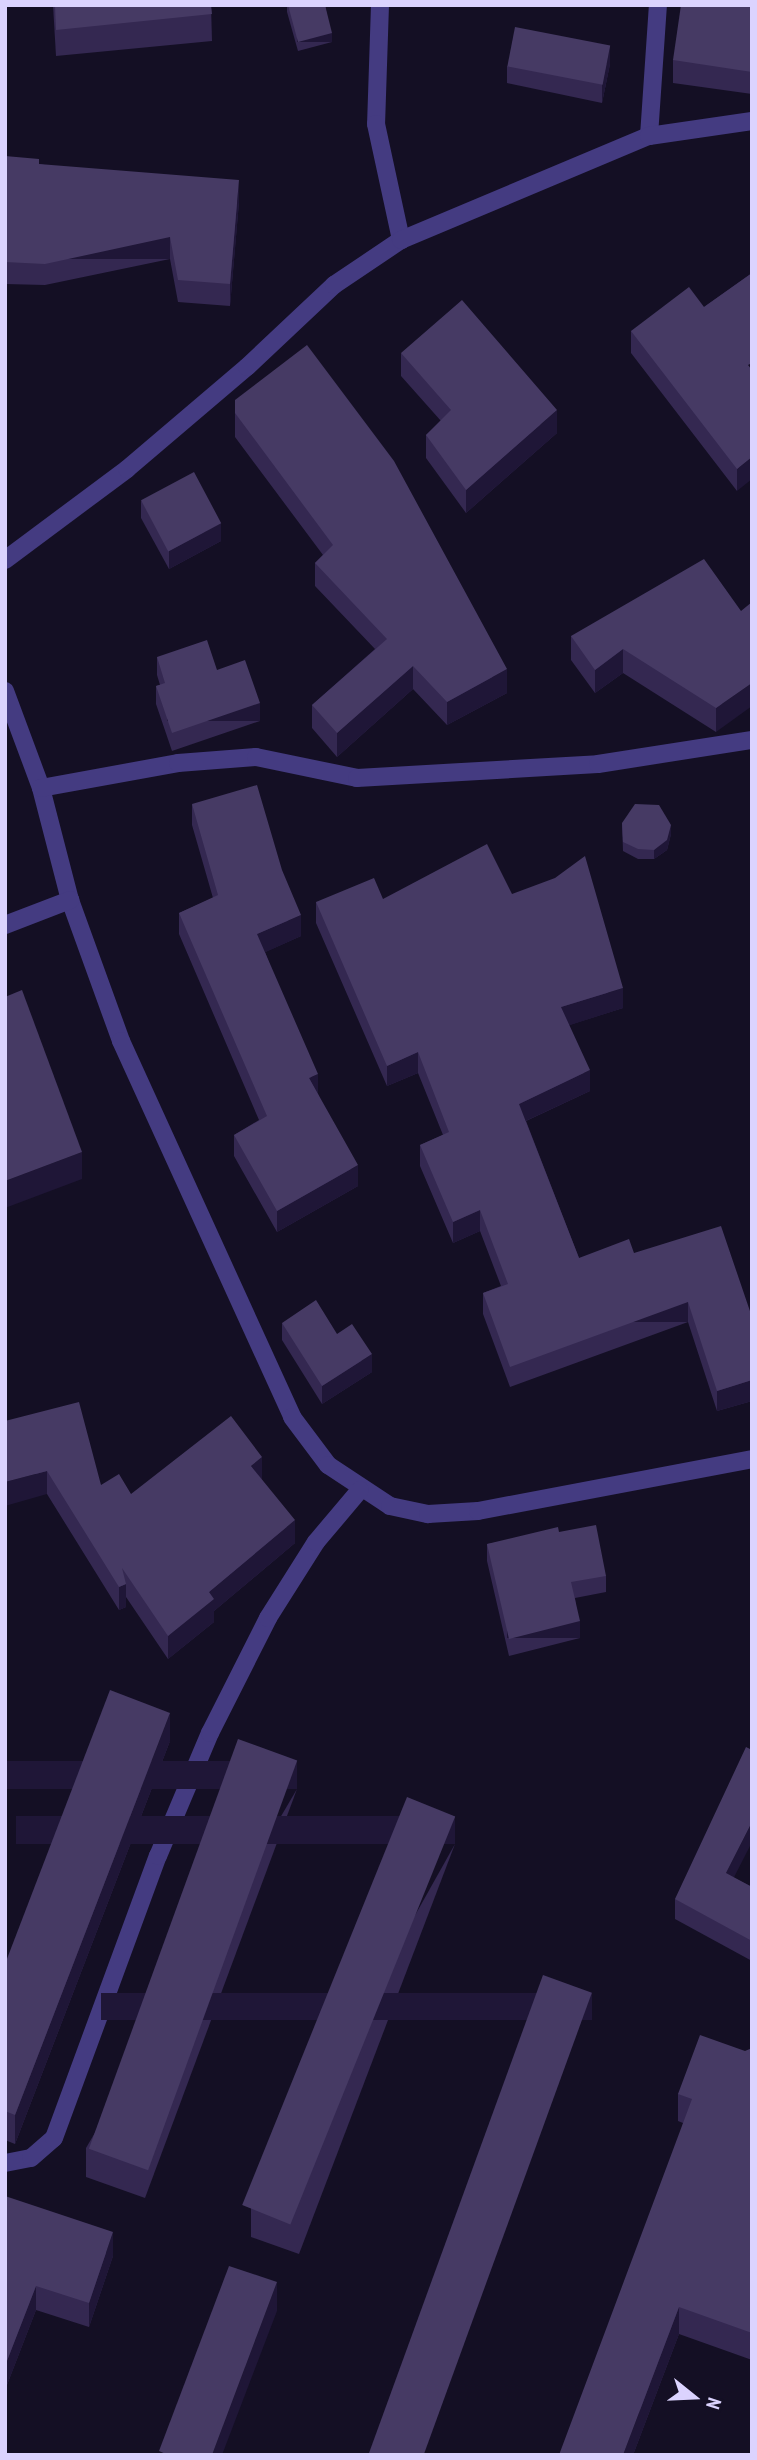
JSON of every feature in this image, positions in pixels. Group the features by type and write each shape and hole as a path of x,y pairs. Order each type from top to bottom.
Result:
{"street":[{"path":"380,5 376,124 401,240"},
{"path":"649,136 659,5"},
{"path":"5,561 127,469 247,368 334,285 401,240 649,136 752,121"},
{"path":"5,691 41,788 70,900 121,1041 292,1417 328,1465 360,1490 390,1506 428,1514 478,1511 752,1458"},
{"path":"41,788 178,763 256,757 357,778 598,764 752,740"},
{"path":"5,925 70,900"},
{"path":"5,2163 32,2158 54,2138 158,1856 210,1733 268,1618 316,1542 360,1490"}],"building":[{"path":"55,5 211,5 212,14 56,30"},
{"path":"288,5 325,5 332,33 298,42"},
{"path":"681,5 752,5 752,72 673,60"},
{"path":"515,27 610,46 603,85 507,66"},
{"path":"5,156 39,159 39,164 239,180 230,284 178,280 170,237 45,264 5,262"},
{"path":"752,273 752,363 748,365 752,370 752,457 737,469 631,331 689,287 704,307"},
{"path":"462,300 557,410 466,490 426,435 451,410 401,353"},
{"path":"307,345 394,461 507,669 447,702 413,666 337,733 312,705 387,639 315,563 333,545 235,413 235,400"},
{"path":"194,472 221,523 168,551 141,500"},
{"path":"704,559 741,611 752,602 752,683 716,708 623,649 595,670 571,636"},
{"path":"207,640 217,670 245,660 260,703 172,733 156,686 165,683 157,657"},
{"path":"257,785 282,870 301,915 257,934 318,1074 309,1078 358,1165 277,1211 234,1135 267,1116 179,913 218,895 192,804"},
{"path":"635,804 659,805 671,825 667,840 654,850 638,849 623,842 622,823"},
{"path":"487,844 512,894 555,878 585,856 623,988 561,1007 590,1070 519,1104 579,1258 629,1239 634,1253 721,1226 752,1317 752,1380 717,1391 688,1302 510,1367 483,1293 508,1284 480,1210 453,1222 420,1145 449,1132 418,1052 387,1066 316,902 374,878 383,899"},
{"path":"22,990 82,1152 5,1181 5,997"},
{"path":"316,1300 337,1334 352,1324 372,1354 322,1386 282,1323"},
{"path":"79,1402 101,1485 119,1474 131,1494 231,1416 262,1457 251,1466 295,1520 209,1592 214,1599 168,1636 122,1568 126,1584 119,1587 47,1471 5,1482 5,1421"},
{"path":"596,1525 606,1576 571,1582 580,1621 509,1639 487,1544 558,1527 559,1532"},
{"path":"110,1690 170,1713 15,2115 5,2111 5,1964"},
{"path":"238,1739 297,1761 148,2170 89,2149"},
{"path":"746,1747 752,1750 752,1822 726,1873 752,1887 752,1941 675,1899"},
{"path":"407,1797 455,1816 290,2224 242,2205"},
{"path":"543,1975 592,1993 424,2455 369,2454"},
{"path":"700,2035 745,2051 752,2048 752,2333 679,2307 623,2455 559,2455 692,2099 678,2094"},
{"path":"5,2196 113,2232 89,2303 36,2286 5,2366"},
{"path":"229,2266 277,2282 212,2455 168,2455 159,2451"}]}
